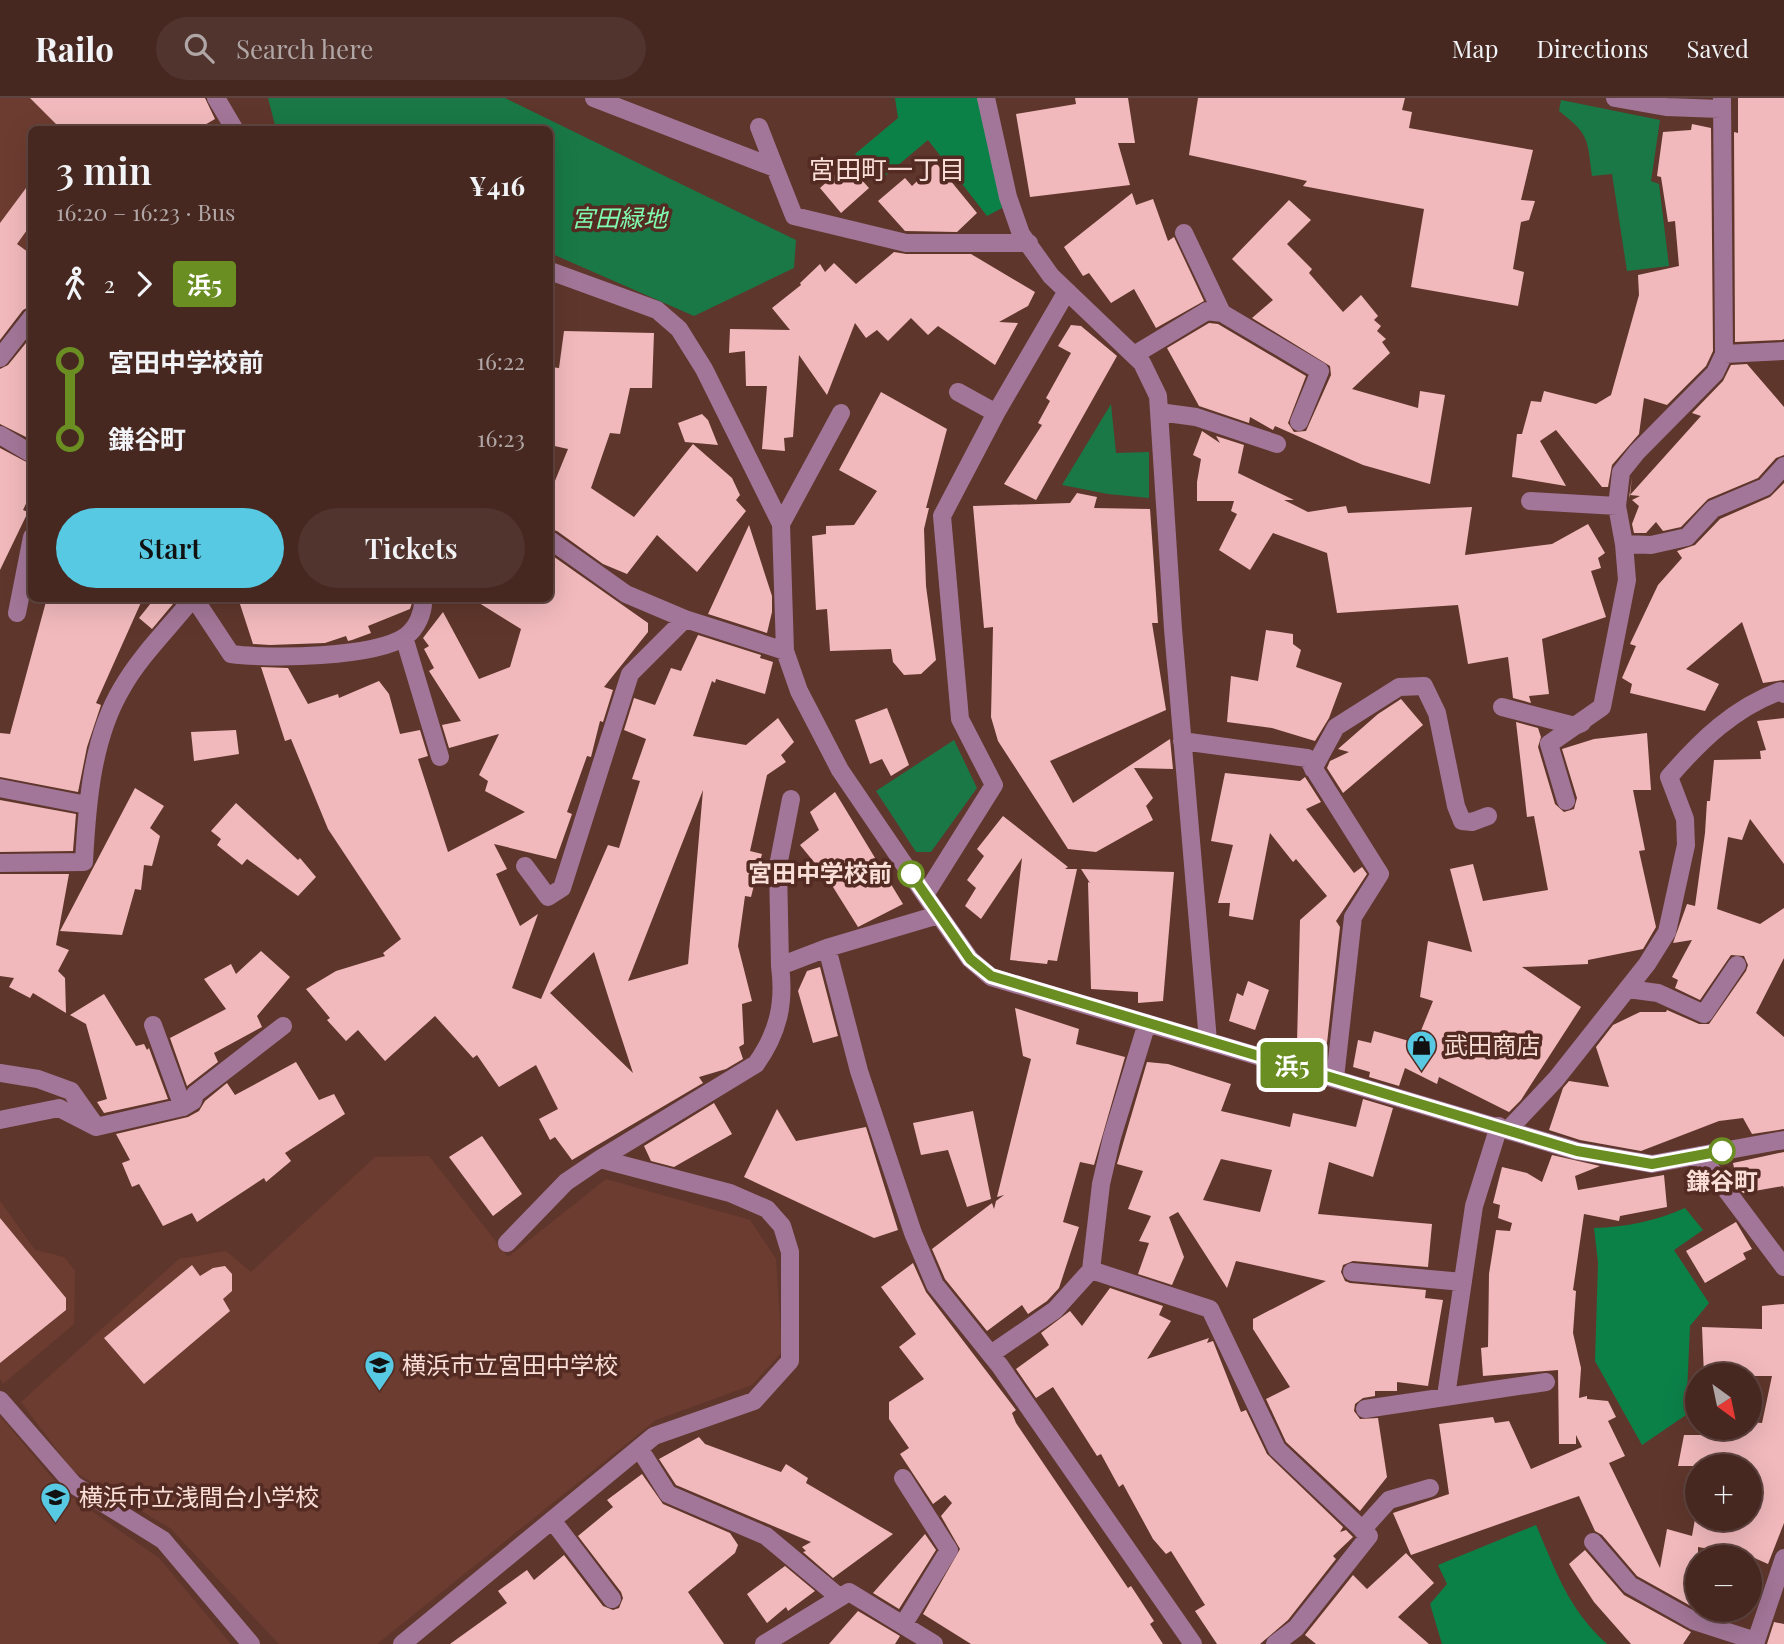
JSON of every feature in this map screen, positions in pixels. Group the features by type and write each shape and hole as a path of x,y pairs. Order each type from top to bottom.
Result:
{"street":[{"path":"216,98 232,126"},
{"path":"594,98 775,168"},
{"path":"986,98 1008,197 1021,234 1051,276 1142,363 1158,396 1182,741 1208,1041"},
{"path":"1566,801 1549,744 1602,706 1627,580 1617,506 1621,472 1637,452 1715,373 1724,354 1721,104 1666,107 1615,98"},
{"path":"760,127 794,216 906,243 1029,243"},
{"path":"1184,233 1223,313"},
{"path":"553,272 657,310 679,329 704,369 781,524 785,650 799,691 840,769 938,915 970,959 991,976 1504,1127 1577,1151 1652,1164 1784,1140"},
{"path":"925,895 994,785 960,719 942,516 996,413 1067,291"},
{"path":"1134,355 1207,311 1223,313 1320,371 1299,422"},
{"path":"0,358 26,336"},
{"path":"1724,354 1784,351"},
{"path":"958,392 996,413"},
{"path":"1159,412 1196,416 1277,444"},
{"path":"781,524 841,413"},
{"path":"0,435 28,452"},
{"path":"1624,544 1651,545 1687,537 1713,509 1765,487 1784,466"},
{"path":"1530,501 1617,506"},
{"path":"553,542 626,594 685,619 785,650"},
{"path":"17,613 28,557"},
{"path":"0,863 84,862 87,806 97,750 121,688 190,602"},
{"path":"196,602 231,654 289,659 384,646 404,637 416,625 424,602"},
{"path":"524,866 548,897 562,888 630,674 685,619"},
{"path":"404,637 440,757"},
{"path":"1314,769 1336,727 1399,687 1424,686 1437,713 1456,806 1462,821 1472,822 1488,816"},
{"path":"1446,1396 1474,1206 1504,1127 1556,1079 1628,989 1667,932 1686,845 1685,819 1669,777 1719,725 1752,702 1780,691 1784,694"},
{"path":"1502,707 1575,726 1605,715"},
{"path":"1182,741 1307,758 1380,874 1353,917 1335,1078"},
{"path":"0,788 87,806"},
{"path":"507,1243 566,1182 757,1064 771,1044 780,1017 783,991 778,866 792,799"},
{"path":"780,966 827,948 938,915"},
{"path":"827,948 859,1071 913,1233 935,1285 991,1354 1193,1644"},
{"path":"1628,989 1658,993 1704,1014 1737,965"},
{"path":"991,1354 1055,1310 1091,1270 1104,1172 1147,1023"},
{"path":"153,1025 183,1107"},
{"path":"0,1120 59,1108 96,1128 183,1107 193,1101 195,1094 283,1027"},
{"path":"0,1073 38,1079 71,1091 96,1128"},
{"path":"1700,1155 1784,1267"},
{"path":"402,1644 654,1436 754,1401 790,1361 790,1252 782,1226 767,1209 730,1193 600,1159"},
{"path":"1091,1270 1210,1309 1277,1449 1369,1536 1296,1628 1275,1644"},
{"path":"1352,1272 1463,1282"},
{"path":"1366,1409 1546,1382"},
{"path":"0,1400 74,1485 163,1540 251,1644"},
{"path":"639,1448 668,1494 766,1536 839,1597"},
{"path":"903,1478 949,1550 903,1625"},
{"path":"1362,1530 1389,1500 1430,1488"},
{"path":"552,1520 612,1599"},
{"path":"1593,1542 1630,1584 1694,1621 1755,1642 1784,1558"},
{"path":"764,1644 849,1592 934,1644"}],"shaded area":[{"path":"0,98 84,98 77,126 28,126 28,293 0,272"},
{"name":"横浜市立宮田中学校","path":"429,1156 508,1257 606,1179 750,1220 776,1259 782,1352 752,1385 656,1420 377,1644 279,1644 170,1528 73,1471 21,1402 179,1259 226,1251 251,1272 375,1157"},
{"path":"0,1201 35,1250 64,1257 75,1271 74,1324 3,1384 0,1379"},
{"name":"横浜市立浅間台小学校","path":"0,1416 64,1492 159,1558 231,1644 0,1644"}],"green space":[{"name":"宮田緑地","path":"268,98 505,98 796,240 794,268 694,316 553,254 553,126 275,126"},
{"path":"895,98 978,98 1002,208 987,216 928,140 878,182 855,154 898,118"},
{"path":"1561,100 1660,120 1651,181 1659,184 1669,266 1627,271 1612,174 1592,176 1585,139 1577,126 1559,111"},
{"path":"1111,404 1116,453 1149,452 1149,498 1108,494 1062,485"},
{"path":"954,740 977,788 931,852 916,852 876,791"},
{"path":"1685,1208 1703,1230 1674,1250 1709,1303 1690,1326 1688,1363 1685,1363 1685,1416 1642,1445 1595,1361 1598,1263 1594,1228 1641,1222"},
{"path":"1536,1525 1573,1603 1607,1644 1442,1644 1430,1604 1447,1584 1438,1565"}],"building":[{"path":"30,98 205,98 215,119 203,126 58,126"},
{"path":"1075,98 1128,98 1135,143 1118,143 1130,185 1030,197 1016,114 1076,104"},
{"path":"1198,98 1405,98 1402,110 1412,112 1409,128 1533,150 1521,200 1535,201 1529,220 1521,222 1513,269 1524,272 1518,306 1411,287 1424,209 1303,186 1307,181 1189,155"},
{"path":"1738,98 1784,98 1782,340 1735,342 1734,132 1738,133"},
{"path":"1692,124 1711,128 1713,351 1706,366 1667,405 1644,398 1639,434 1612,465 1608,487 1602,487 1556,430 1540,441 1566,486 1512,477 1517,434 1522,434 1531,401 1541,402 1544,391 1596,404 1611,395 1639,295 1638,275 1679,266 1675,221 1668,222 1661,177 1657,176 1663,132 1691,130"},
{"path":"936,163 977,213 957,232 905,231 878,201 905,178 912,186"},
{"path":"847,164 869,188 841,213 820,188"},
{"path":"28,185 28,229 17,244 28,252 28,307 0,340 0,223"},
{"path":"1132,193 1136,205 1153,199 1168,241 1174,237 1204,301 1156,328 1134,289 1111,303 1089,273 1083,276 1064,247"},
{"path":"1289,200 1311,220 1287,244 1312,269 1309,273 1343,312 1361,295 1378,316 1374,320 1381,326 1377,331 1386,339 1382,342 1390,353 1352,389 1418,408 1420,391 1445,395 1430,484 1363,465 1275,426 1273,430 1250,417 1249,423 1199,406 1167,348 1209,323 1218,324 1306,376 1288,423 1294,432 1306,431 1331,375 1330,366 1252,318 1273,300 1232,259"},
{"path":"894,252 971,254 1035,292 1028,306 999,322 1018,323 995,365 938,326 928,335 911,318 888,341 877,330 866,338 855,323 827,395 799,355 793,437 784,438 785,451 762,449 767,386 746,386 745,351 729,353 730,329 790,330 772,308 801,285 820,264 825,272 834,263 856,284"},
{"path":"1071,325 1081,326 1117,356 1036,500 1004,484 1042,425 1038,423 1050,401 1046,398 1071,353 1058,346"},
{"path":"564,331 654,333 652,388 630,388 620,434 610,433 591,488 634,517 693,444 732,478 740,495 736,500 746,511 697,572 657,535 627,574 603,564 553,530 553,486 568,449 553,446 553,367 559,368"},
{"path":"26,343 28,345 28,438 0,424 0,369 8,365"},
{"path":"1747,364 1784,407 1784,455 1776,458 1758,478 1708,499 1681,527 1663,531 1656,522 1646,533 1634,533 1632,524 1639,506 1632,500 1640,496 1630,495 1701,416 1692,413 1723,381 1731,365"},
{"path":"881,392 947,429 926,508 929,508 924,529 926,586 936,660 921,674 904,675 893,662 891,649 830,651 827,609 816,610 812,536 826,534 826,526 854,525 877,491 839,470"},
{"path":"702,414 708,420 718,445 685,442 678,423"},
{"path":"1202,431 1220,443 1216,436 1244,445 1238,473 1294,500 1284,500 1308,512 1346,506 1348,513 1472,507 1465,555 1552,544 1588,524 1605,553 1598,558 1601,568 1591,571 1606,617 1542,639 1549,694 1529,696 1531,703 1513,698 1508,657 1468,664 1458,605 1337,613 1327,553 1273,533 1250,570 1219,550 1237,514 1231,511 1234,501 1197,501 1201,459 1193,455"},
{"path":"0,448 28,463 28,499 23,510 28,512 0,570"},
{"path":"1784,483 1784,680 1763,683 1742,622 1686,669 1719,684 1705,711 1630,693 1632,684 1622,678 1636,646 1630,644 1658,585 1682,558 1677,551 1695,545 1720,519 1770,497"},
{"path":"1077,493 1097,497 1094,508 1150,509 1158,623 1152,623 1166,710 1050,761 1073,803 1170,739 1173,769 1134,768 1153,798 1146,806 1153,820 1096,852 1068,849 998,741 991,717 993,627 984,628 973,506 1070,503"},
{"path":"749,525 772,596 772,612 767,633 708,614"},
{"path":"553,556 648,623 648,632 604,687 613,690 603,722 600,721 591,757 587,756 567,812 572,814 556,859 494,844 507,869 496,874 520,926 538,914 512,988 541,999 608,845 619,848 640,781 632,779 646,739 624,730 634,698 655,705 671,668 681,671 698,635 761,655 760,658 773,662 765,694 716,679 715,683 712,681 693,736 746,745 778,718 794,742 781,755 786,762 767,775 750,851 762,854 751,897 745,896 738,946 752,1001 742,1004 744,1044 739,1047 743,1059 726,1069 699,1077 703,1083 572,1160 555,1137 550,1140 539,1119 558,1109 536,1065 499,1087 477,1055 473,1058 435,1016 385,1061 358,1030 346,1041 327,1020 330,1018 306,989 336,971 385,956 383,953 401,939 328,829 291,739 285,741 261,667 288,668 308,704 338,694 339,698 379,681 389,694 400,734 420,730 428,756 418,759 448,852 525,812 485,791 488,781 479,775 499,734 449,748 442,725 461,721 429,671 434,668 424,649 429,646 423,638 443,612 479,679 510,667 521,629 477,602 553,602","holes":["703,790 688,964 628,981","594,952 633,1073 550,993"]},
{"path":"46,602 141,602 96,703 101,705 87,747 78,792 0,777 0,733 10,734"},
{"path":"152,602 175,602 152,629 139,618"},
{"path":"239,602 412,602 410,609 368,626 371,633 352,640 348,641 346,636 325,643 253,644"},
{"path":"1266,630 1293,634 1293,644 1301,650 1296,667 1342,683 1329,718 1315,741 1272,728 1227,722 1231,676 1258,681"},
{"path":"1401,699 1423,725 1343,793 1327,768 1330,761 1349,752 1338,749 1378,714"},
{"path":"887,708 909,765 891,776 882,759 870,764 855,720"},
{"path":"1784,718 1784,864 1750,819 1742,840 1728,837 1717,909 1760,924 1784,908 1784,958 1756,1013 1784,1037 1784,1129 1752,1134 1743,1118 1719,1121 1641,1151 1580,1140 1549,1130 1563,1088 1569,1081 1609,1087 1596,1047 1613,1025 1640,1012 1667,1010 1699,1024 1709,1024 1746,971 1748,965 1744,956 1731,955 1700,1000 1675,988 1678,980 1672,977 1692,940 1673,943 1687,904 1695,906 1714,760 1761,759 1760,751 1766,750 1757,721"},
{"path":"1516,722 1538,728 1541,737 1538,747 1555,804 1564,812 1574,809 1577,798 1562,749 1594,739 1647,733 1651,790 1633,790 1645,850 1639,851 1656,927 1643,949 1588,960 1588,964 1522,967 1581,1007 1521,1100 1509,1112 1439,1077 1437,1084 1405,1068 1399,1086 1369,1077 1370,1072 1353,1067 1358,1040 1371,1043 1374,1031 1416,1043 1433,1001 1420,997 1428,941 1472,952 1450,869 1473,864 1483,901 1548,890 1534,816 1527,817"},
{"path":"236,730 239,754 194,761 191,732"},
{"path":"1225,773 1300,781 1305,777 1321,802 1306,809 1354,873 1362,867 1367,874 1336,921 1340,927 1327,1043 1297,1044 1300,920 1327,896 1296,859 1293,862 1270,833 1253,920 1229,916 1230,903 1218,903 1233,845 1211,841"},
{"path":"135,788 164,806 150,828 160,836 152,866 144,865 141,890 135,889 122,935 60,931"},
{"path":"835,792 903,904 858,927 828,879 800,845 819,830 810,812"},
{"path":"0,800 76,814 73,851 0,852"},
{"path":"236,803 298,860 300,858 316,877 298,896 247,859 242,865 217,845 221,839 211,831"},
{"path":"1003,816 1068,867 1065,869 1077,869 1057,961 1048,960 1047,964 1010,960 1022,858 981,919 965,906 976,888 967,880 984,856 977,849"},
{"path":"1081,869 1174,872 1163,1001 1138,1003 1138,992 1091,989 1088,882 1090,883"},
{"path":"0,874 69,874 56,945 69,950 58,971 65,978 66,1013 33,993 30,998 9,987 14,978 0,976"},
{"path":"261,951 290,977 257,1016 262,1027 214,1053 218,1062 187,1086 170,1038 226,1009 204,979 231,964 236,974"},
{"path":"820,967 838,1036 813,1043 798,991 807,971"},
{"path":"1248,981 1269,990 1255,1030 1229,1021 1237,993 1243,996"},
{"path":"104,994 136,1046 144,1044 147,1050 149,1048 168,1099 104,1113 97,1102 107,1099 86,1024 70,1015"},
{"path":"1015,1008 1079,1029 1076,1044 1125,1057 1094,1165 1080,1162 1063,1222 1079,1227 1059,1288 1047,1301 1028,1314 1022,1305 987,1331 945,1279 932,1249 992,1203 994,1209 996,1201 1004,1195 997,1197 1031,1059 1023,1056"},
{"path":"296,1062 319,1100 334,1094 345,1114 285,1153 291,1161 266,1182 264,1178 197,1222 192,1213 163,1226 139,1184 132,1187 122,1163 130,1160 116,1134 188,1117 199,1111 205,1101 227,1083 235,1095"},
{"path":"1147,1062 1168,1064 1231,1084 1221,1111 1290,1127 1293,1113 1356,1127 1363,1099 1393,1108 1373,1177 1329,1162 1318,1214 1432,1224 1428,1267 1353,1261 1343,1265 1341,1272 1345,1281 1350,1283 1426,1290 1425,1298 1443,1300 1428,1386 1397,1382 1397,1391 1375,1391 1375,1396 1363,1398 1355,1404 1354,1411 1360,1419 1378,1418 1387,1477 1360,1511 1286,1442 1266,1399 1290,1387 1253,1329 1253,1319 1326,1281 1236,1261 1227,1288 1178,1212 1169,1217 1184,1257 1172,1285 1138,1274 1149,1243 1139,1241 1151,1216 1128,1209 1143,1171 1117,1164","holes":["1221,1159 1272,1170 1260,1212 1203,1200"]},
{"path":"714,1103 732,1134 674,1167 651,1161 644,1146"},
{"path":"777,1109 796,1141 866,1127 898,1230 874,1238 744,1177"},
{"path":"973,1111 991,1199 967,1207 948,1150 921,1155 913,1123"},
{"path":"482,1136 522,1194 493,1216 449,1157"},
{"path":"1784,1152 1784,1188 1783,1186 1743,1193 1738,1187 1733,1163"},
{"path":"1552,1155 1600,1166 1575,1176 1578,1190 1664,1175 1667,1207 1620,1216 1619,1221 1584,1214 1573,1290 1576,1291 1573,1333 1581,1368 1579,1398 1587,1396 1587,1399 1608,1401 1616,1417 1608,1421 1625,1456 1609,1463 1660,1568 1667,1529 1692,1536 1693,1531 1762,1531 1762,1454 1685,1454 1685,1466 1678,1466 1684,1435 1685,1440 1762,1440 1762,1423 1772,1376 1762,1376 1762,1363 1703,1363 1702,1327 1762,1329 1762,1306 1784,1304 1784,1523 1768,1564 1762,1561 1762,1545 1685,1545 1685,1603 1637,1576 1602,1535 1595,1531 1579,1496 1411,1555 1393,1513 1449,1494 1439,1424 1493,1417 1495,1423 1509,1421 1531,1469 1582,1447 1576,1435 1576,1444 1559,1444 1558,1370 1483,1376 1481,1348 1488,1347 1489,1274 1496,1230 1510,1231 1512,1223 1498,1218 1500,1205 1493,1203 1502,1167 1527,1173 1542,1182"},
{"path":"0,1218 66,1298 66,1310 0,1363"},
{"path":"1736,1222 1752,1249 1743,1253 1746,1259 1705,1283 1686,1251"},
{"path":"913,1263 926,1292 1016,1410 1012,1413 1016,1423 1128,1588 1131,1586 1154,1621 1150,1624 1163,1644 971,1644 923,1614 960,1549 941,1516 952,1503 945,1495 933,1504 900,1454 909,1448 889,1419 889,1402 924,1379 899,1347 916,1334 881,1287"},
{"path":"192,1265 200,1276 213,1268 225,1266 232,1274 232,1291 223,1299 230,1311 144,1384 104,1338"},
{"path":"1110,1288 1163,1306 1159,1315 1171,1321 1147,1359 1209,1338 1207,1343 1213,1341 1241,1412 1246,1410 1267,1454 1343,1527 1340,1532 1346,1530 1353,1537 1333,1556 1336,1559 1288,1620 1260,1644 1217,1644 1195,1611 1205,1605 1171,1551 1166,1554 1153,1539 1123,1484 1119,1487 1101,1454 1097,1456 1053,1387 1036,1398 1016,1369 1049,1345 1041,1333 1070,1311 1082,1326"},
{"path":"699,1437 705,1444 781,1472 786,1464 808,1478 806,1483 893,1534 833,1578 803,1552 806,1551 802,1547 811,1542 676,1485 659,1459"},
{"path":"642,1474 663,1504 730,1533 738,1545 735,1553 688,1592 724,1644 450,1644 507,1603 498,1591 527,1570 534,1580 564,1555 603,1606 613,1610 619,1608 623,1598 621,1592 578,1536 613,1507 607,1500"},
{"path":"925,1534 936,1550 899,1609 873,1593"},
{"path":"1585,1550 1624,1595 1691,1632 1683,1644 1631,1644 1594,1602 1569,1564"},
{"path":"1406,1553 1434,1583 1398,1617 1429,1644 1316,1644 1305,1635 1353,1575 1367,1589"},
{"path":"785,1566 815,1591 788,1611 786,1607 767,1623 747,1594"},
{"path":"858,1611 900,1636 895,1644 829,1644"},
{"path":"1774,1622 1784,1624 1784,1644 1767,1644"}],"bus line":[{"name":"浜5","path":"911,874 970,959 991,976 1577,1151 1652,1164 1722,1151"}],"place":[{"name":"宮田中学校前","path":"911,874"},
{"name":"武田商店","path":"1421,1073"},
{"name":"鎌谷町","path":"1722,1151"},
{"name":"横浜市立宮田中学校","path":"379,1393"},
{"name":"横浜市立浅間台小学校","path":"56,1525"}],"district":[{"name":"宮田町一丁目","path":"887,170"}]}
